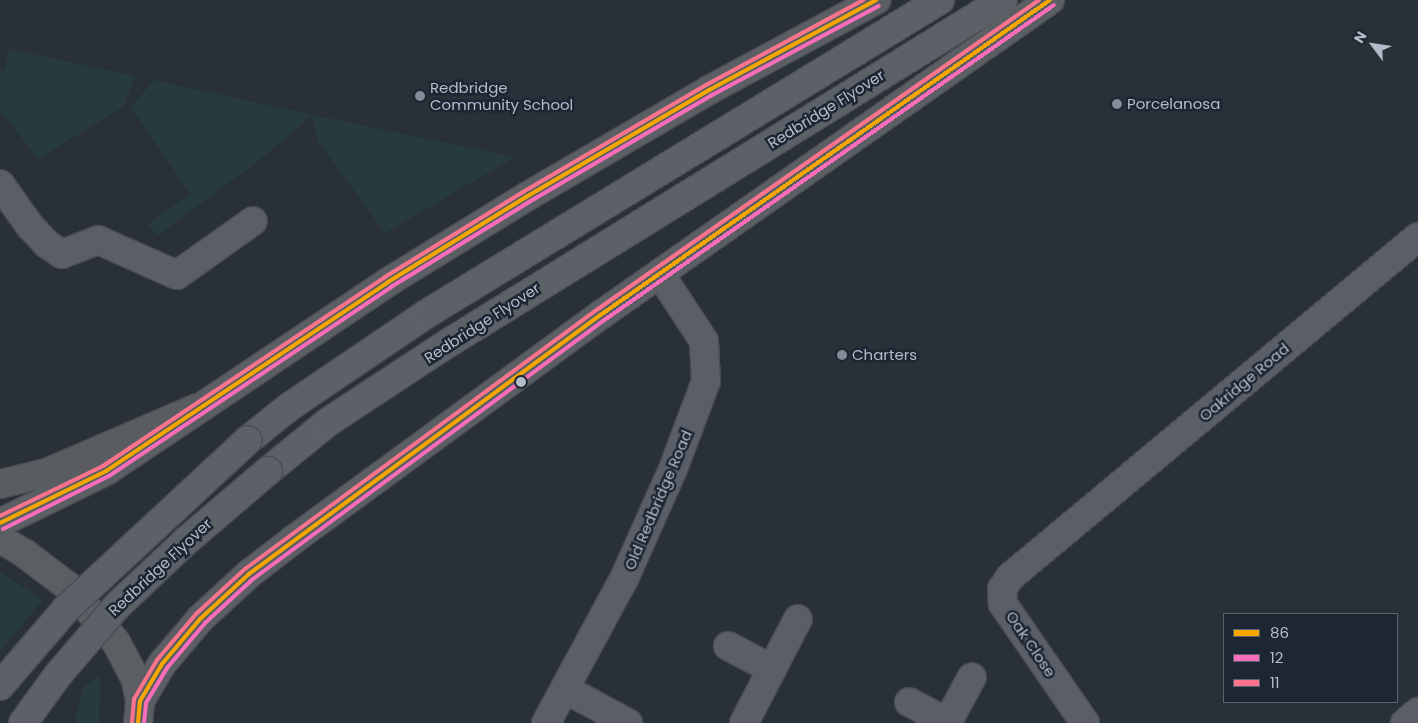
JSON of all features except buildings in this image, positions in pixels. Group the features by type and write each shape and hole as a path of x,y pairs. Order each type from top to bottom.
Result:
{"highway":[{"path":"0,523 106,471 388,282 526,197 709,90 876,0"},
{"path":"139,712 178,643 249,574 660,274 1050,0"},
{"path":"0,484 46,474 198,408"},
{"path":"0,539 54,575 96,615 125,658 139,712"}],"main road":[{"path":"0,686 66,609 248,440 290,407 428,312 940,0"},
{"name":"Redbridge Flyover","path":"23,723 58,675 117,606 186,541 328,422 450,342 1003,0"}],"street":[{"path":"0,184 30,226 47,244 62,254 98,240 177,275 253,220"},
{"name":"Oakridge Road","path":"1070,527 1418,237"},
{"name":"Old Redbridge Road","path":"546,723 624,580 674,469 706,381 704,341 660,274"},
{"name":"Oak Close","path":"1070,527 1010,577 1002,589 1003,604 1085,723"},
{"path":"744,723 798,619"},
{"path":"728,646 772,669"},
{"path":"909,702 947,723 972,677"},
{"path":"564,689 628,723"},
{"path":"1405,723 1418,712"}],"green space":[{"path":"9,49 136,76 123,107 38,159 0,110 0,70 5,71"},
{"path":"154,80 515,157 385,233 317,140 312,116 253,165 157,236 148,224 190,194 131,107"},
{"path":"0,572 43,599 0,652"},
{"path":"100,675 99,723 75,723 84,686"}],"transit line":[{"name":"11","path":"0,516 103,466 385,277 523,192 706,85 863,0"},
{"name":"86","path":"0,523 106,471 388,282 526,197 709,90 876,0"},
{"name":"11","path":"132,722 134,699 157,660 196,614 245,569 598,309 1039,0"},
{"name":"86","path":"138,723 140,701 162,664 200,619 249,574 602,314 1050,0"},
{"name":"12","path":"144,723 146,703 167,668 205,623 253,579 606,319 1054,5"},
{"name":"12","path":"3,529 109,476 391,287 529,202 712,95 879,6"}],"place":[{"name":"Redbridge Community School","path":"420,96"},
{"name":"Porcelanosa","path":"1117,104"},
{"name":"Charters","path":"842,355"}]}
